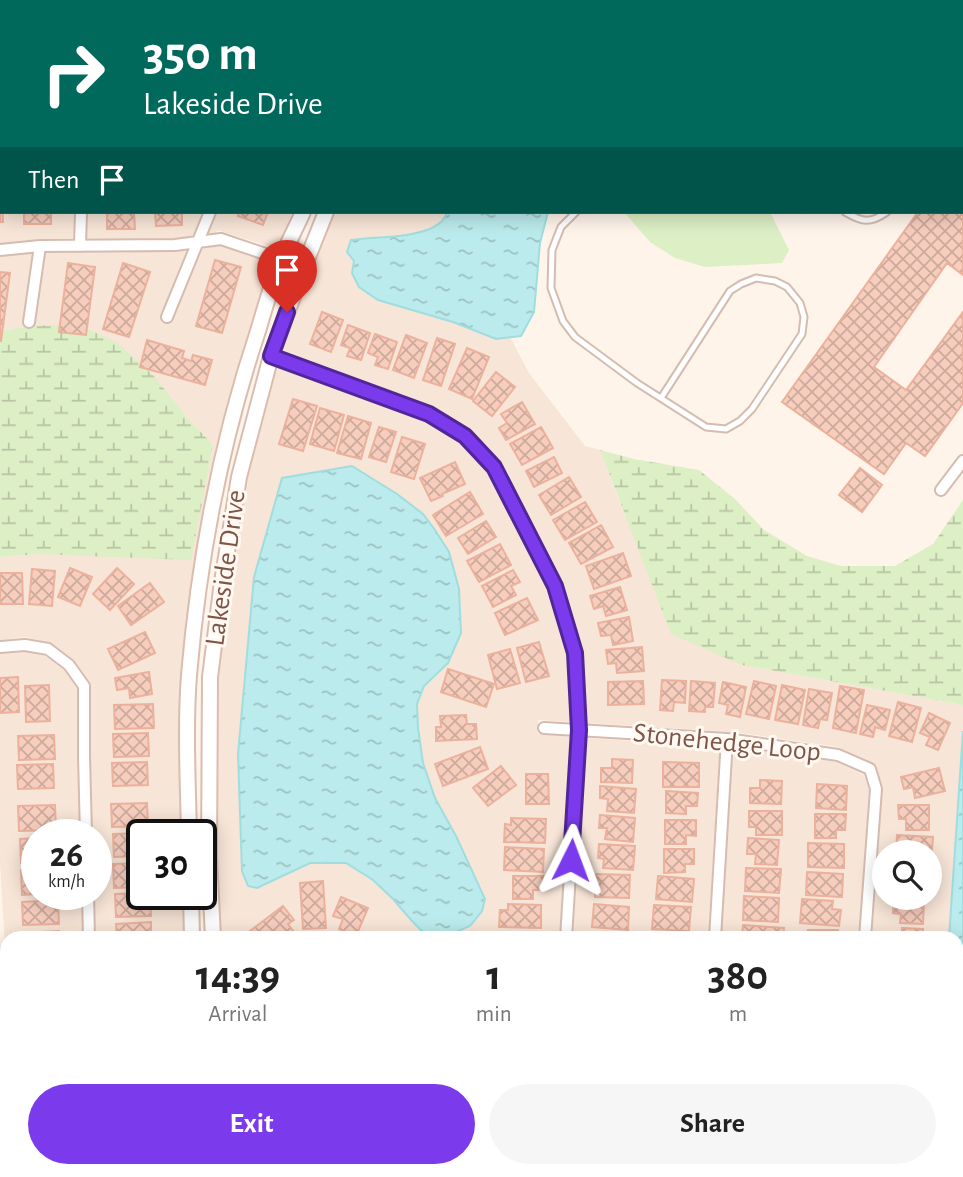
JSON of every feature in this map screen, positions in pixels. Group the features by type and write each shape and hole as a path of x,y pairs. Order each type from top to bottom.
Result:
{"street":[{"path":"80,246 81,214"},
{"path":"167,317 209,214"},
{"name":"Lakeside Drive","path":"189,819 189,687 200,583 218,473 234,409 282,258 302,214"},
{"name":"Lakeside Drive","path":"213,931 209,856 210,677 222,582 239,477 271,356 325,214"},
{"path":"0,250 40,246 175,245 221,239 303,267"},
{"path":"29,322 40,246"},
{"path":"271,356 429,414 465,436 494,467 555,586 575,653 579,730 566,931"},
{"path":"941,489 963,461"},
{"path":"0,647 25,645 48,649 69,665 85,686 86,819"},
{"name":"Stonehedge Loop","path":"544,727 727,739 838,754 870,769 876,789 866,931"},
{"path":"715,931 727,739"},
{"path":"88,910 89,931"},
{"path":"191,910 192,931"}],"lane":[{"path":"574,214 561,228 552,250 551,288 563,321 575,337 637,383 706,427 726,429 740,421 752,409 802,334 804,317 800,303 787,287 775,281 756,278 730,291 661,398"},
{"path":"849,214 866,221 872,221 884,214"}],"shaded area":[{"path":"0,214 295,214 278,249 217,230 213,244 273,263 228,404 212,472 194,581 183,819 126,819 126,910 184,910 185,931 96,931 95,910 112,910 112,819 92,819 91,686 74,660 51,643 26,637 0,640 0,557 38,554 213,445 186,416 32,326 0,331"},
{"path":"333,214 447,214 440,223 418,233 365,238 354,261 352,273 360,287 378,300 453,322 495,339 510,337 529,373 585,446 600,450 624,514 742,665 963,705 949,931 872,931 874,910 942,910 942,840 879,840 882,790 872,762 838,747 734,732 585,723 582,652 562,584 499,461 468,430 432,407 279,352"},
{"path":"275,366 426,420 461,442 489,471 550,589 569,654 572,722 538,720 538,734 572,737 560,931 426,931 456,836 435,798 423,763 417,704 424,686 448,663 459,589 449,552 435,530 372,479 352,466 282,478 254,577 238,754 257,888 310,863 346,863 373,880 423,931 220,931 216,677 245,479"},
{"path":"24,652 45,656 65,671 78,689 79,819 21,819 21,910 82,910 83,931 4,931 0,863 0,654"},
{"path":"585,738 720,746 708,931 573,931"},
{"path":"733,747 836,762 864,775 869,790 859,931 721,931"}],"green space":[{"path":"626,214 771,214 789,250 782,263 705,267 675,258 650,242"},
{"path":"76,324 116,342 153,375 213,445 191,560 38,554 0,557 0,331"},
{"path":"600,450 699,470 735,499 764,530 807,556 841,566 895,566 933,544 963,500 963,705 742,665 671,634"}],"water":[{"path":"447,214 547,214 540,243 534,312 521,336 496,339 453,322 378,300 359,287 352,273 354,261 347,252 351,240 412,234 434,227"},
{"path":"352,466 423,514 449,552 459,589 461,633 448,663 424,686 417,704 423,763 435,798 485,899 482,911 470,926 458,931 422,931 373,880 346,863 310,863 257,888 248,886 242,871 238,754 254,577 282,478"},
{"path":"963,731 963,931 949,931"}],"building":[{"path":"24,214 51,214 51,224 24,224"},
{"path":"107,214 134,214 135,229 107,229"},
{"path":"155,214 182,214 182,225 156,226"},
{"path":"238,214 267,214 263,225"},
{"path":"917,214 963,214 963,275 947,263 874,367 906,390 963,312 963,403 925,456 906,443 884,474 782,402"},
{"path":"215,260 241,267 222,333 196,326"},
{"path":"68,263 95,267 86,335 59,332"},
{"path":"123,263 150,272 129,337 103,329"},
{"path":"0,272 10,273 1,341 0,341"},
{"path":"322,312 343,320 331,352 310,344"},
{"path":"348,325 370,333 361,360 347,356 350,348 341,345"},
{"path":"375,334 397,342 388,369 375,365 378,357 368,353"},
{"path":"406,335 427,343 414,378 393,370"},
{"path":"437,338 455,344 441,386 423,380"},
{"path":"147,340 184,351 182,358 191,361 193,355 212,360 205,385 140,367"},
{"path":"467,348 489,357 472,399 449,389"},
{"path":"496,372 515,387 492,416 473,401"},
{"path":"293,399 317,406 303,451 279,444"},
{"path":"522,402 535,424 506,440 499,428 507,423 501,414"},
{"path":"320,408 344,415 334,451 310,444"},
{"path":"348,416 371,423 361,459 337,453"},
{"path":"379,427 396,432 386,462 369,457"},
{"path":"541,427 553,448 522,465 510,444"},
{"path":"402,437 425,444 414,479 391,472"},
{"path":"554,457 562,473 534,487 526,471"},
{"path":"455,462 465,484 431,501 420,478"},
{"path":"860,468 882,485 862,512 839,495"},
{"path":"569,477 581,497 551,515 539,495"},
{"path":"470,492 483,514 446,536 433,515"},
{"path":"585,502 597,522 565,540 553,520"},
{"path":"486,521 496,537 468,554 458,538"},
{"path":"601,525 613,547 581,564 569,543"},
{"path":"500,544 511,565 479,582 467,561"},
{"path":"623,553 631,576 594,589 586,566"},
{"path":"70,568 92,577 80,606 58,597"},
{"path":"117,568 134,584 110,610 93,594"},
{"path":"32,569 55,571 52,606 29,604"},
{"path":"513,570 520,582 511,586 516,595 493,607 482,586"},
{"path":"0,573 22,573 23,604 0,604"},
{"path":"150,583 164,602 131,625 118,606"},
{"path":"620,587 627,610 606,616 603,606 594,609 590,596"},
{"path":"527,598 538,620 505,635 495,613"},
{"path":"629,617 633,641 613,645 611,635 601,636 598,623"},
{"path":"145,632 155,653 118,670 108,649"},
{"path":"539,642 549,676 526,682 517,648"},
{"path":"642,647 644,671 617,673 616,663 608,664 606,650"},
{"path":"510,649 520,683 497,689 488,655"},
{"path":"448,669 494,684 486,707 441,692"},
{"path":"149,672 152,694 130,698 129,688 117,690 115,678"},
{"path":"18,677 19,712 0,713 0,678"},
{"path":"662,680 686,681 685,703 674,702 673,711 660,710"},
{"path":"643,681 644,704 608,705 608,682"},
{"path":"691,681 715,683 713,707 705,707 705,712 689,711"},
{"path":"754,681 776,686 769,719 746,714"},
{"path":"723,682 746,687 740,717 726,714 728,705 719,703"},
{"path":"49,685 50,721 26,722 25,686"},
{"path":"782,685 805,690 798,724 775,720"},
{"path":"840,686 864,690 856,733 833,728"},
{"path":"809,689 832,693 827,720 820,719 818,728 803,725"},
{"path":"898,702 921,708 912,742 889,736"},
{"path":"153,704 154,728 115,729 114,705"},
{"path":"867,705 890,710 885,730 875,727 873,737 860,734"},
{"path":"929,713 950,723 938,750 926,745 930,737 920,733"},
{"path":"466,715 467,724 476,724 477,739 436,741 436,727 441,727 440,716"},
{"path":"148,733 149,756 114,757 113,734"},
{"path":"54,735 55,759 19,760 18,736"},
{"path":"480,747 488,769 443,786 435,764"},
{"path":"612,759 633,760 632,783 601,782 601,768 612,768"},
{"path":"147,762 148,785 113,786 112,763"},
{"path":"663,762 699,763 699,787 663,787"},
{"path":"53,764 54,788 18,789 17,765"},
{"path":"501,766 516,785 488,806 473,788"},
{"path":"939,768 945,791 915,798 913,787 904,789 901,777"},
{"path":"526,774 548,774 549,804 526,804"},
{"path":"760,780 782,781 781,804 750,803 750,788 760,788"},
{"path":"817,784 847,786 846,810 816,808"},
{"path":"600,786 636,789 634,813 607,811 608,799 600,798"},
{"path":"666,791 698,793 697,806 686,806 686,814 666,813"},
{"path":"147,803 148,819 126,819 126,827 112,827 111,804"},
{"path":"55,805 56,819 21,819 19,831 18,806"},
{"path":"898,805 929,805 929,830 906,830 906,819 899,819"},
{"path":"749,811 782,811 782,835 756,835 756,827 749,827"},
{"path":"815,814 846,814 845,830 836,830 836,838 815,838"},
{"path":"600,815 635,818 633,842 605,839 607,828 599,828"},
{"path":"511,818 546,819 545,843 504,842 505,824 511,825"},
{"path":"665,820 696,820 696,836 686,835 686,844 665,844"},
{"path":"113,834 126,834 126,857 114,857"},
{"path":"897,835 933,837 933,840 897,840"},
{"path":"748,838 779,840 777,865 755,864 756,854 747,854"},
{"path":"808,843 844,844 844,868 808,867"},
{"path":"599,844 635,846 633,870 603,868 604,859 598,858"},
{"path":"505,847 544,849 543,872 504,870"},
{"path":"664,849 694,849 694,864 685,864 685,872 664,873"},
{"path":"113,864 126,864 126,888 114,888"},
{"path":"746,868 781,869 779,893 745,891"},
{"path":"807,872 843,874 842,897 806,895"},
{"path":"596,874 630,875 629,898 595,897"},
{"path":"513,876 543,876 543,890 533,890 533,899 513,899"},
{"path":"658,876 694,879 692,902 656,899"},
{"path":"323,881 326,928 303,929 300,883"},
{"path":"115,894 126,894 126,910 151,910 151,916 116,917"},
{"path":"744,896 779,898 778,922 743,920"},
{"path":"341,897 368,908 358,931 339,929 343,919 333,916"},
{"path":"802,899 833,901 832,909 841,910 839,926 800,923"},
{"path":"508,904 541,905 541,928 499,927 500,910 508,910"},
{"path":"594,904 629,907 628,930 592,927"},
{"path":"654,905 691,907 689,931 652,929"},
{"path":"283,906 294,920 288,924 293,931 250,931"},
{"path":"22,910 58,910 59,924 23,925"},
{"path":"893,910 924,910 923,924 900,923 901,914 893,913"},
{"path":"151,922 151,931 116,931 116,924"},
{"path":"743,925 784,928 784,931 743,931"},
{"path":"902,928 923,929 923,931 902,931"}],"route":[{"path":"287,312 271,356 429,414 465,436 494,467 555,586 575,653 579,730 571,860"}]}
